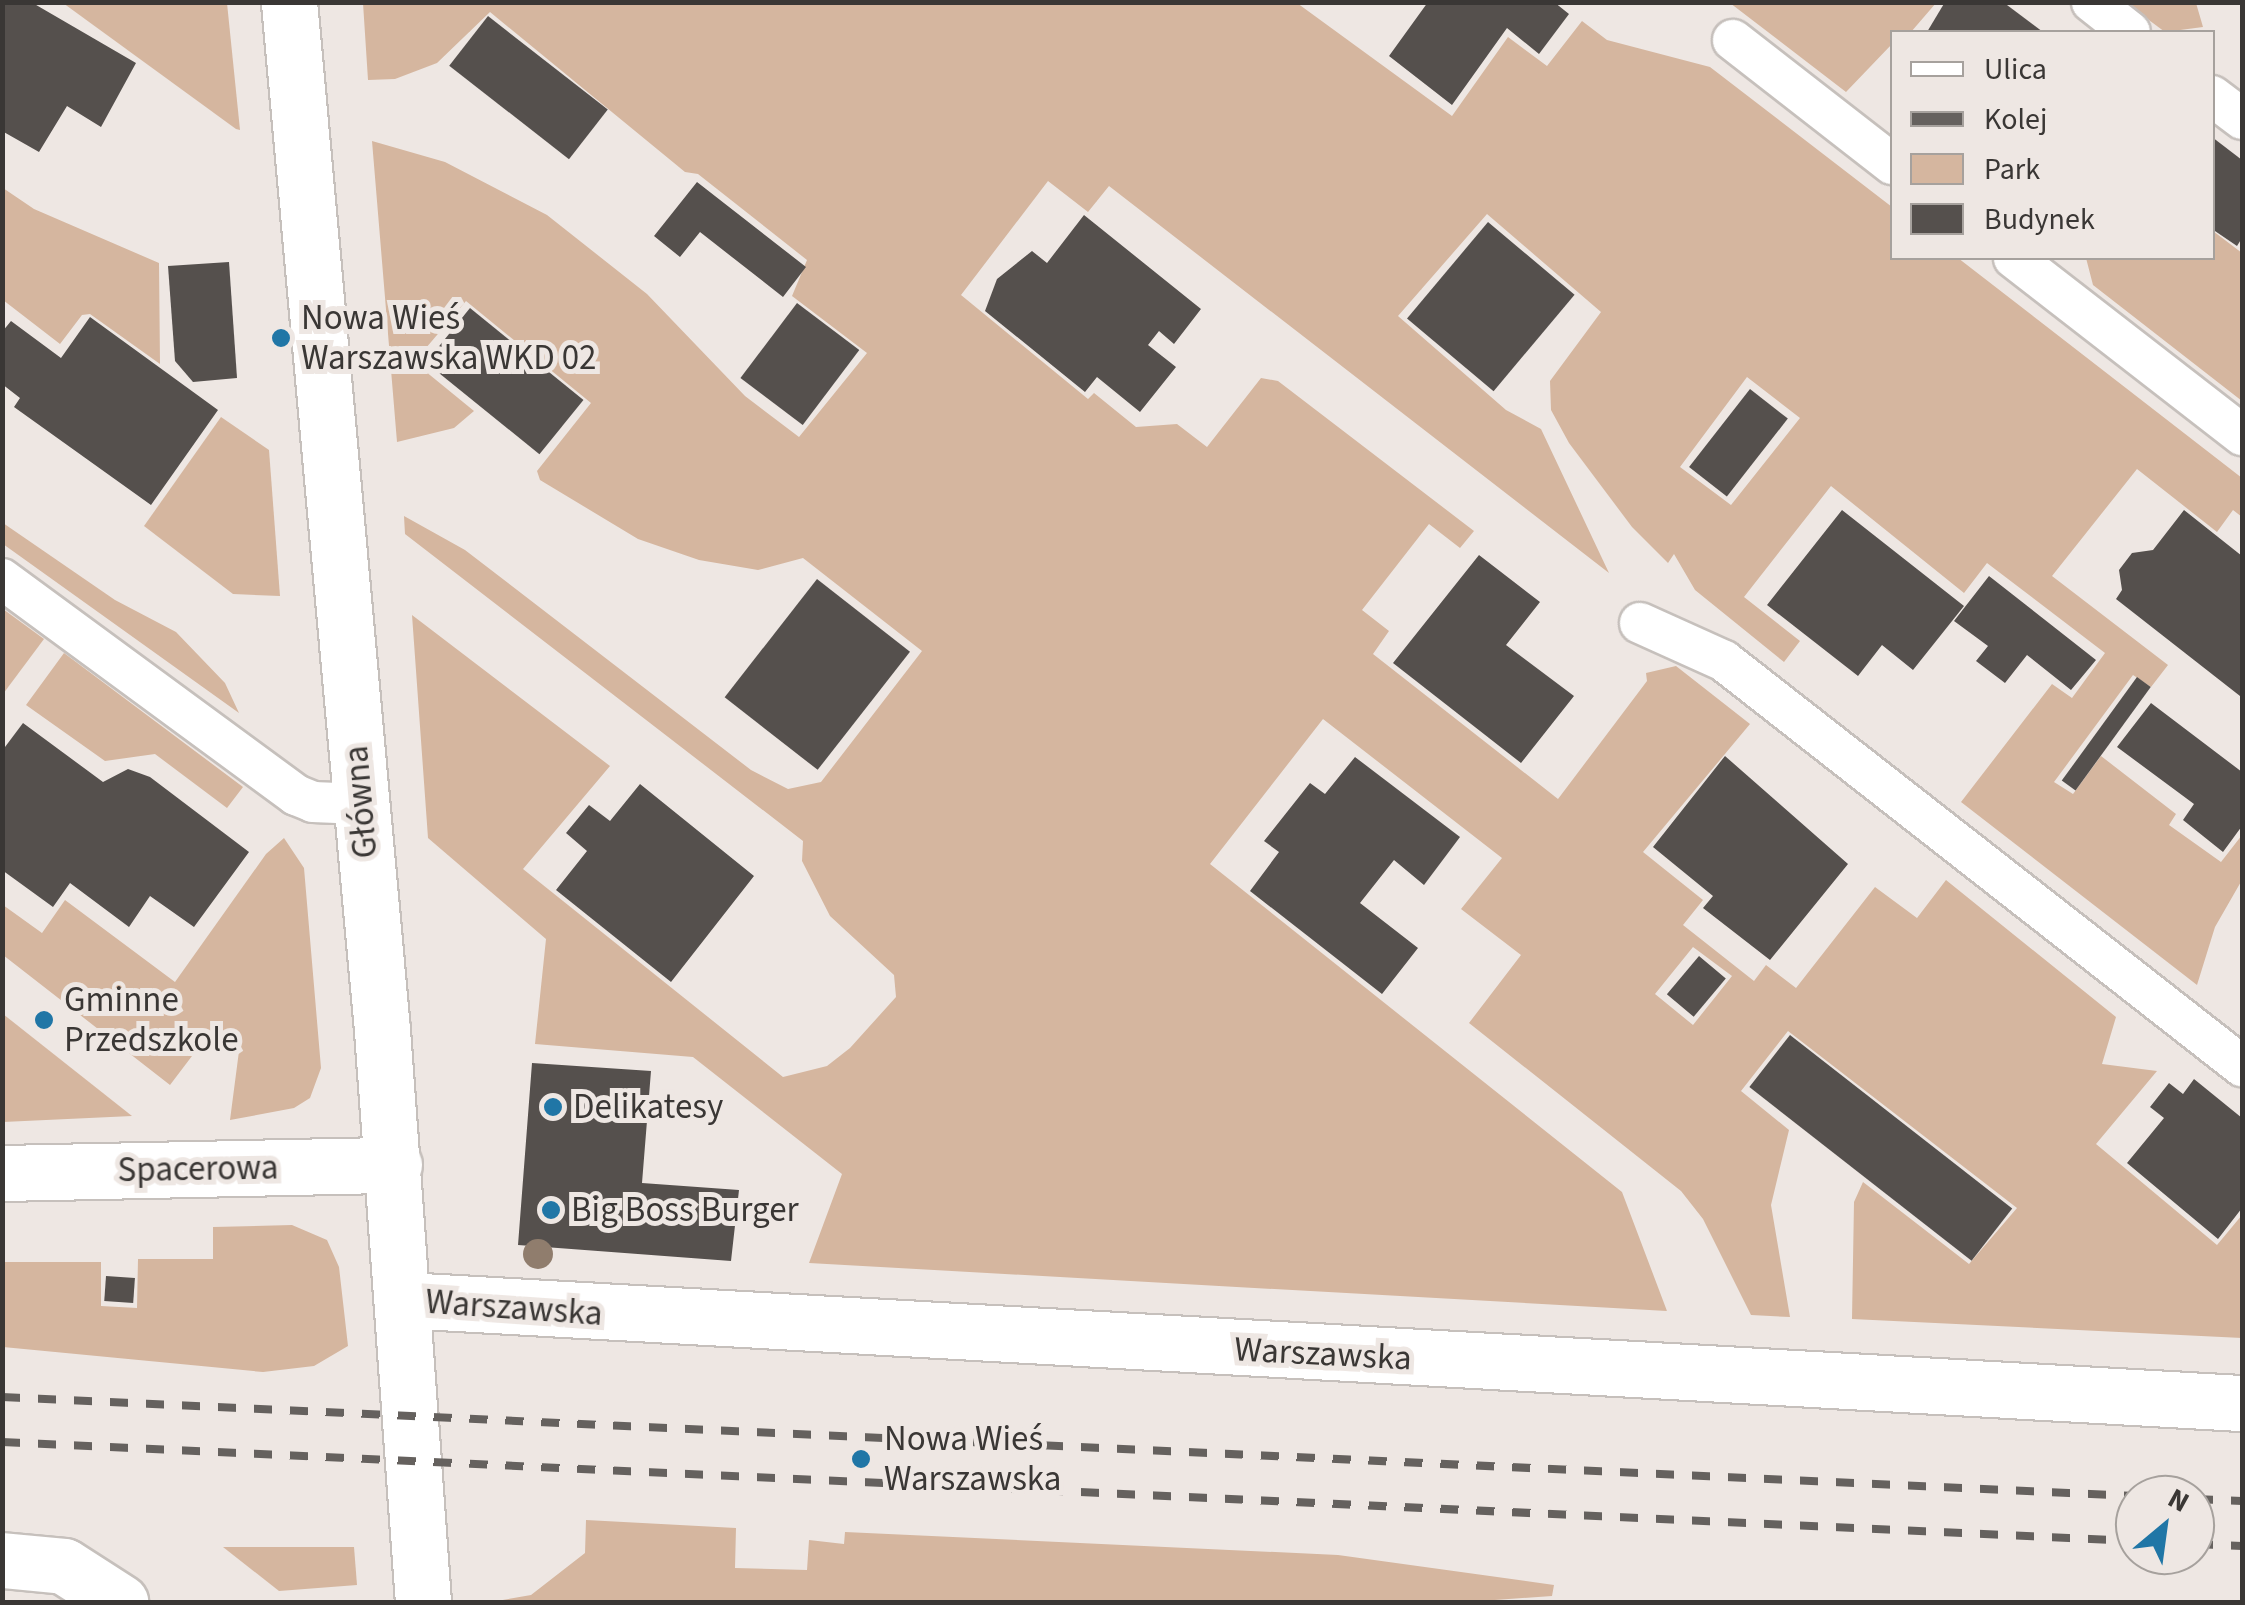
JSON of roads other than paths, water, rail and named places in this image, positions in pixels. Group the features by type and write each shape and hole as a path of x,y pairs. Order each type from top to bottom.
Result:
{"street":[{"name":"Główna","path":"289,2 394,1165 422,1602"},
{"name":"Spacerowa","path":"2,1173 394,1165"},
{"name":"Warszawska","path":"404,1300 2242,1403"},
{"path":"2,1560 64,1566 120,1602"}],"lane":[{"path":"2092,2 2127,30"},
{"path":"1733,40 1890,162"},
{"path":"2215,98 2242,120"},
{"path":"2017,260 2242,435"},
{"path":"2,579 296,795 313,802 361,804"},
{"path":"1640,623 1724,661 2242,1066"}],"railway":[{"path":"2,1397 2115,1495"},
{"path":"2,1442 2115,1540"},
{"path":"2215,1500 2242,1501"},
{"path":"2215,1545 2242,1546"}],"place":[{"name":"Nowa Wieś Warszawska WKD 02","path":"281,338"},
{"name":"Gminne Przedszkole","path":"44,1020"},
{"name":"Delikatesy","path":"553,1107"},
{"name":"Big Boss Burger","path":"551,1210"},
{"name":"Nowa Wieś Warszawska","path":"861,1459"}]}
